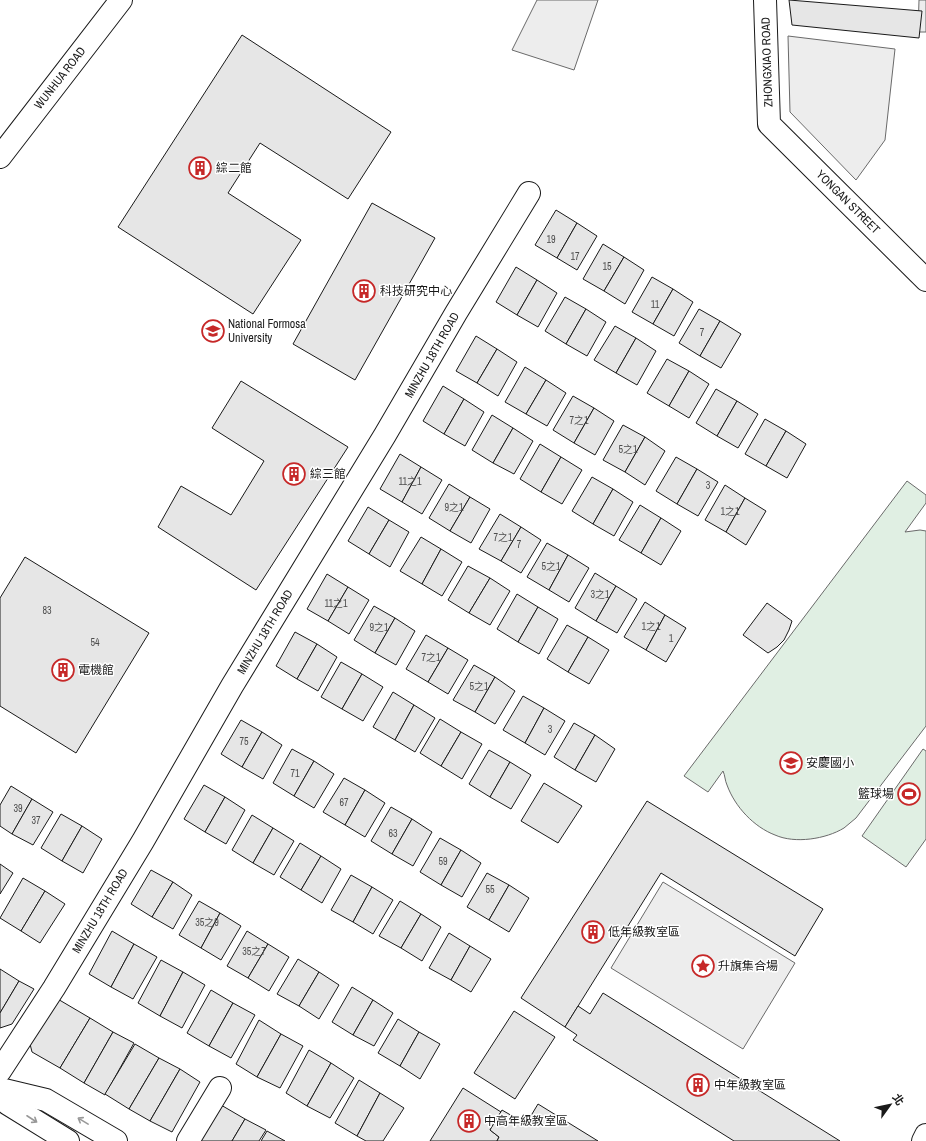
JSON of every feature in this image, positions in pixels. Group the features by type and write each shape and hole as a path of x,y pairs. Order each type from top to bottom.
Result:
{"street":[{"name":"WUNHUA ROAD","path":"0,157 121,0"},
{"name":"ZHONGXIAO ROAD","path":"765,0 769,124"},
{"name":"YONGAN STREET","path":"769,124 926,280"},
{"name":"MINZHU 18TH ROAD","path":"0,1071 54,988 143,841 232,686 385,435 456,313 529,193"},
{"path":"188,1141 220,1088"},
{"path":"0,1089 46,1100 116,1141"},
{"path":"0,1096 8,1104 68,1141"},
{"path":"922,1141 926,1135"}],"green space":[{"path":"907,481 926,495 926,503 905,532 920,530 926,531 926,726 856,818 844,828 828,835 810,839 801,840 783,838 760,827 746,815 730,793 723,771 708,792 684,776"},
{"name":"籃球場","path":"923,749 926,751 926,839 906,867 862,836"}],"shaded area":[{"path":"537,0 598,0 574,70 512,50"},
{"path":"919,0 926,0 926,32 918,32"},
{"path":"788,36 895,49 885,140 856,180 790,112"},
{"name":"升旗集合場","path":"663,882 795,963 743,1049 611,968"}],"building":[{"path":"789,0 922,11 919,38 792,25"},
{"name":"綜二館","path":"242,35 391,132 348,199 260,143 228,193 301,240 253,314 118,227"},
{"name":"科技研究中心","path":"372,203 435,238 355,380 293,344"},
{"path":"556,210 577,223 557,258 535,245"},
{"path":"577,223 597,236 577,270 557,258"},
{"path":"603,244 624,257 604,291 583,279"},
{"path":"624,257 644,270 625,304 604,291"},
{"path":"516,267 537,280 517,315 496,302"},
{"path":"652,277 673,289 653,324 632,312"},
{"path":"537,280 557,293 538,327 517,315"},
{"path":"673,289 693,302 674,336 653,324"},
{"path":"565,297 586,309 566,344 545,331"},
{"path":"586,309 606,322 587,356 566,344"},
{"path":"699,309 720,321 700,356 679,343"},
{"path":"720,321 741,334 721,368 700,356"},
{"path":"615,326 636,338 616,373 594,360"},
{"path":"476,336 497,349 477,383 456,371"},
{"path":"636,338 656,351 637,385 616,373"},
{"path":"497,349 517,362 498,396 477,383"},
{"path":"667,359 689,371 669,406 647,393"},
{"path":"525,367 546,380 526,414 505,402"},
{"path":"689,371 709,384 689,418 669,406"},
{"path":"546,380 566,393 547,426 526,414"},
{"name":"綜三館","path":"241,381 348,447 256,590 158,527 181,486 231,515 264,461 212,428"},
{"path":"443,386 464,399 444,434 423,421"},
{"path":"716,389 737,401 717,436 696,423"},
{"path":"573,396 594,408 574,443 553,430"},
{"path":"464,399 484,412 465,446 444,434"},
{"path":"737,401 758,414 738,448 717,436"},
{"path":"594,408 614,421 595,455 574,443"},
{"path":"492,415 513,428 493,463 472,450"},
{"path":"765,419 786,431 766,466 745,454"},
{"path":"623,425 645,437 625,472 603,460"},
{"path":"513,428 533,441 514,474 493,463"},
{"path":"786,431 806,444 787,478 766,466"},
{"path":"645,437 665,451 645,485 625,472"},
{"path":"540,444 561,457 541,492 520,479"},
{"path":"400,454 421,467 402,502 380,489"},
{"path":"561,457 582,470 562,504 541,492"},
{"path":"676,457 697,469 677,504 656,491"},
{"path":"421,467 442,480 422,514 402,502"},
{"path":"697,469 718,482 698,516 677,504"},
{"path":"592,477 613,489 593,524 572,511"},
{"path":"449,484 470,497 450,531 429,518"},
{"path":"725,485 745,498 726,532 705,520"},
{"path":"613,489 633,502 614,536 593,524"},
{"path":"470,497 490,509 471,543 450,531"},
{"path":"745,498 766,511 746,545 726,532"},
{"path":"640,505 661,518 641,553 619,540"},
{"path":"368,507 389,520 369,554 348,541"},
{"path":"500,514 521,527 501,561 479,549"},
{"path":"661,518 681,531 661,565 641,553"},
{"path":"389,520 409,532 390,567 369,554"},
{"path":"521,527 541,540 521,573 501,561"},
{"path":"421,537 441,549 422,584 400,571"},
{"path":"547,543 568,555 549,590 527,577"},
{"path":"441,549 462,562 442,596 422,584"},
{"path":"568,555 589,568 569,602 549,590"},
{"name":"電機館","path":"25,557 149,633 76,753 0,706 0,598"},
{"path":"468,566 490,578 469,613 448,600"},
{"path":"595,573 616,586 596,621 575,608"},
{"path":"327,574 348,587 328,621 307,609"},
{"path":"490,578 510,591 490,625 469,613"},
{"path":"616,586 637,599 617,633 596,621"},
{"path":"348,587 369,600 349,634 328,621"},
{"path":"517,594 538,607 518,642 497,629"},
{"path":"645,602 665,615 646,650 624,637"},
{"path":"767,603 792,621 784,640 768,653 743,635"},
{"path":"374,606 395,618 375,653 354,640"},
{"path":"538,607 558,619 539,654 518,642"},
{"path":"665,615 686,628 666,662 646,650"},
{"path":"395,618 415,631 396,665 375,653"},
{"path":"567,625 588,637 568,672 547,659"},
{"path":"295,632 317,644 297,679 276,666"},
{"path":"426,635 448,648 428,682 406,669"},
{"path":"588,637 609,650 589,684 568,672"},
{"path":"317,644 337,657 318,691 297,679"},
{"path":"448,648 468,660 448,694 428,682"},
{"path":"341,662 362,674 342,709 321,697"},
{"path":"474,665 495,677 475,712 453,700"},
{"path":"362,674 383,687 363,721 342,709"},
{"path":"495,677 515,691 495,724 475,712"},
{"path":"393,692 414,705 395,740 373,727"},
{"path":"523,696 544,708 525,743 503,730"},
{"path":"414,705 435,718 415,752 395,740"},
{"path":"544,708 565,721 545,755 525,743"},
{"path":"440,719 461,732 441,766 420,753"},
{"path":"241,720 262,732 242,767 221,754"},
{"path":"574,723 595,735 575,770 554,757"},
{"path":"262,732 282,745 263,779 242,767"},
{"path":"461,732 482,744 462,779 441,766"},
{"path":"595,735 615,749 596,782 575,770"},
{"path":"292,749 314,761 294,796 273,783"},
{"path":"489,750 510,762 490,797 469,784"},
{"path":"314,761 334,774 314,808 294,796"},
{"path":"510,762 531,775 511,809 490,797"},
{"path":"344,778 365,790 345,825 323,812"},
{"path":"544,783 582,806 558,843 521,821"},
{"path":"204,785 225,797 205,832 184,819"},
{"path":"11,786 32,799 12,834 0,826 0,805"},
{"path":"365,790 385,803 365,837 345,825"},
{"path":"225,797 245,810 226,844 205,832"},
{"path":"32,799 53,812 33,845 12,834"},
{"name":"低年級教室區","path":"647,801 823,909 795,956 661,873 565,1027 521,998"},
{"path":"391,807 412,819 392,854 371,841"},
{"path":"61,814 82,826 62,861 41,848"},
{"path":"252,815 273,828 253,863 232,850"},
{"path":"412,819 432,832 413,866 392,854"},
{"path":"82,826 102,839 83,873 62,861"},
{"path":"273,828 294,841 274,875 253,863"},
{"path":"440,838 461,850 441,885 420,872"},
{"path":"300,843 321,856 301,890 280,877"},
{"path":"461,850 481,863 462,897 441,885"},
{"path":"321,856 341,869 322,903 301,890"},
{"path":"0,864 13,873 0,894"},
{"path":"151,870 173,882 152,917 131,904"},
{"path":"487,873 509,885 489,920 467,907"},
{"path":"351,875 372,887 353,922 331,910"},
{"path":"23,878 45,891 21,931 0,918"},
{"path":"173,882 192,895 173,929 152,917"},
{"path":"509,885 529,898 509,932 489,920"},
{"path":"372,887 393,900 373,934 353,922"},
{"path":"45,891 65,904 40,943 21,931"},
{"path":"199,901 220,913 201,948 179,935"},
{"path":"400,901 421,914 401,948 379,936"},
{"path":"220,913 241,926 221,960 201,948"},
{"path":"421,914 441,927 422,961 401,948"},
{"path":"112,931 134,944 111,987 89,974"},
{"path":"247,931 268,944 248,978 227,966"},
{"path":"449,933 470,946 451,980 429,968"},
{"path":"134,944 157,957 133,999 111,987"},
{"path":"268,944 289,957 269,991 248,978"},
{"path":"470,946 491,959 471,992 451,980"},
{"path":"298,959 319,972 299,1006 277,994"},
{"path":"161,960 183,972 160,1016 138,1003"},
{"path":"0,969 19,981 0,1013"},
{"path":"183,972 205,985 182,1028 160,1016"},
{"path":"319,972 339,985 319,1019 299,1006"},
{"path":"19,981 34,989 12,1024 0,1028 0,1013"},
{"path":"352,987 373,1000 353,1035 332,1022"},
{"path":"211,990 233,1003 209,1046 187,1033"},
{"name":"中年級教室區","path":"603,993 840,1141 734,1141 573,1040 577,1035 565,1027 578,1006 590,1014"},
{"path":"56,998 90,1018 60,1068 32,1052 29,1040"},
{"path":"373,1000 393,1013 374,1046 353,1035"},
{"path":"233,1003 255,1015 231,1058 209,1046"},
{"path":"514,1011 555,1037 515,1099 474,1073"},
{"path":"90,1018 113,1032 84,1083 60,1068"},
{"path":"398,1019 419,1032 400,1066 378,1053"},
{"path":"259,1020 281,1034 257,1077 236,1064"},
{"path":"113,1032 134,1043 105,1095 84,1083"},
{"path":"419,1032 440,1044 420,1079 400,1066"},
{"path":"281,1034 303,1046 280,1088 257,1077"},
{"path":"135,1044 159,1058 129,1109 105,1094"},
{"path":"309,1050 331,1063 307,1106 286,1093"},
{"path":"159,1058 180,1069 150,1121 129,1109"},
{"path":"331,1063 354,1078 330,1118 307,1106"},
{"path":"180,1069 200,1082 172,1132 150,1121"},
{"path":"359,1080 380,1093 357,1136 335,1123"},
{"name":"中高年級教室區","path":"463,1088 501,1112 490,1130 499,1137 497,1141 430,1141"},
{"path":"380,1093 404,1108 383,1141 366,1141 357,1136"},
{"path":"538,1104 598,1141 497,1141 499,1137 490,1130 502,1110 526,1124"},
{"path":"221,1105 245,1119 232,1141 199,1141"},
{"path":"245,1119 266,1130 259,1141 232,1141"},
{"path":"267,1131 285,1141 261,1141"}],"place":[{"name":"綜二館","path":"200,168"},
{"name":"科技研究中心","path":"364,291"},
{"name":"National Formosa University","path":"213,331"},
{"name":"綜三館","path":"294,474"},
{"name":"電機館","path":"63,670"},
{"name":"安慶國小","path":"791,763"},
{"name":"籃球場","path":"909,794"},
{"name":"低年級教室區","path":"593,932"},
{"name":"升旗集合場","path":"703,966"},
{"name":"中年級教室區","path":"698,1085"},
{"name":"中高年級教室區","path":"469,1121"}]}
